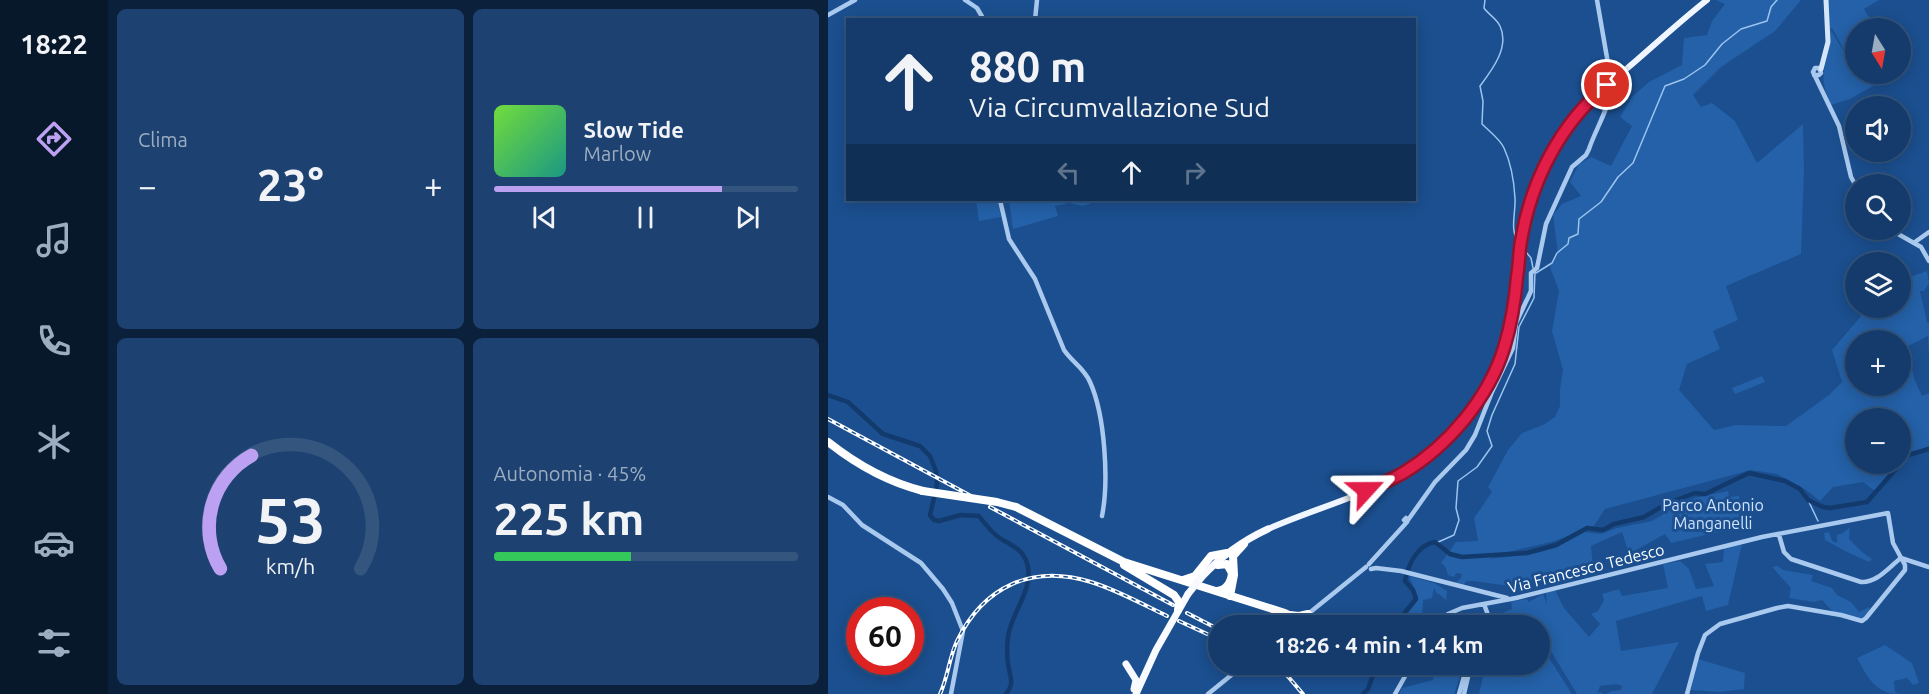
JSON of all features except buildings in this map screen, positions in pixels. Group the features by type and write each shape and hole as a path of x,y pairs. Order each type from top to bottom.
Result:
{"highway":[{"path":"828,444 868,474 893,485 1015,509 1110,555 1178,579 1199,582 1276,615"},
{"path":"1015,509 1124,565 1174,595 1179,602 1178,610"},
{"path":"1215,561 1213,555 1227,553 1268,529"},
{"path":"1136,694 1136,680 1129,664 1143,669 1178,610 1215,561 1243,543"},
{"path":"1124,565 1164,578 1199,582 1227,597 1231,592 1233,556 1243,543"},
{"path":"1215,561 1228,565 1232,572 1226,588 1215,591"},
{"path":"1164,578 1158,579 1158,583 1177,594 1189,594"},
{"path":"1199,582 1215,591 1231,592 1240,599 1276,615"},
{"path":"1136,694 1189,594"},
{"path":"1136,694 1151,658"}],"main road":[{"path":"1268,529 1401,474 1427,456 1454,431 1477,403 1503,350 1511,318 1520,245 1529,206 1544,166 1564,132 1580,111 1699,4 1707,0"},
{"path":"1818,71 1828,42 1826,0"}],"street":[{"path":"828,15 855,0"},
{"path":"1035,18 1037,0"},
{"path":"1306,615 1371,566 1436,482 1466,450 1475,435 1513,348 1516,323 1531,291 1533,271 1546,224 1572,167 1586,155 1589,149 1611,94 1610,75 1597,0"},
{"path":"968,1 977,8 983,18"},
{"path":"1818,71 1822,90 1839,126 1850,174"},
{"path":"1000,201 1012,245 1035,279 1064,350 1084,370 1097,401 1103,435 1106,500 1102,516"},
{"path":"1915,242 1929,232"},
{"path":"1911,240 1921,247 1929,261"},
{"path":"828,497 843,505 862,525 921,563 952,603 963,631 951,694"},
{"name":"Via Francesco Tedesco","path":"1448,615 1451,612 1762,537 1888,513 1893,543 1901,558"},
{"path":"1779,535 1784,552 1791,559 1861,582 1868,583 1875,579 1901,558"},
{"path":"1901,558 1929,567"},
{"path":"1688,694 1700,646 1705,636 1716,626 1788,606 1862,621 1903,573 1905,565 1901,558"},
{"path":"1371,566 1510,599"},
{"path":"1484,604 1488,615"},
{"path":"1208,694 1231,675"},
{"path":"1395,694 1406,675"},
{"path":"1462,694 1465,675"}],"green space":[{"name":"Parco Antonio Manganelli","path":"1716,0 1801,0 1775,31 1721,67 1693,95 1701,107 1712,103 1735,121 1757,163 1803,124 1801,254 1726,286 1738,320 1713,331 1720,349 1687,364 1679,390 1714,430 1736,425 1786,426 1829,395 1842,382 1832,350 1845,335 1845,396 1911,396 1911,366 1922,396 1929,393 1929,446 1911,454 1911,408 1845,408 1845,474 1888,474 1875,491 1863,482 1833,487 1820,501 1806,490 1777,474 1751,470 1605,509 1594,526 1555,541 1489,559 1532,554 1555,548 1585,532 1601,534 1617,528 1652,521 1687,500 1728,491 1729,497 1739,496 1745,526 1671,543 1665,534 1629,554 1622,532 1591,546 1593,567 1552,577 1551,571 1539,574 1539,581 1517,587 1473,581 1467,581 1463,585 1456,582 1462,574 1456,573 1454,577 1448,575 1445,566 1441,563 1456,542 1478,541 1474,518 1492,492 1488,487 1508,450 1522,433 1543,425 1555,417 1560,406 1563,370 1552,331 1559,291 1550,267 1558,254 1553,215 1562,204 1581,196 1570,182 1579,164 1591,157 1611,166 1632,126 1620,117 1633,96 1649,82 1682,65 1684,38 1707,35 1712,21 1725,4"},
{"path":"1826,0 1879,0 1864,9 1870,18 1845,18 1845,47 1843,48 1832,28 1830,29 1843,50 1845,49 1845,84 1877,84 1855,96 1845,96 1845,101 1831,105 1824,81 1829,28"},
{"path":"976,201 998,201 1001,217 979,221"},
{"path":"1009,201 1098,201 1083,206 1069,203 1055,206 1058,216 1013,229"},
{"path":"1927,271 1929,283 1924,291 1920,291 1929,323 1929,355 1928,336 1911,344 1911,330 1849,330 1859,318 1911,318 1911,277"},
{"path":"1762,376 1765,382 1735,394 1732,388"},
{"path":"1849,528 1849,539 1872,559 1869,562 1825,540 1824,533 1829,532 1832,541 1837,543 1837,535"},
{"path":"1742,544 1728,605 1706,611 1702,596 1616,621 1621,651 1679,642 1652,694 1606,694 1621,690 1622,686 1616,684 1600,686 1597,694 1577,694 1550,650 1550,615 1502,615 1512,609 1511,602 1526,599 1529,602 1543,594 1547,604 1546,593 1555,590 1564,608 1589,637 1600,624 1591,614 1598,611 1604,600 1602,594 1619,589 1622,596 1668,588 1663,564 1680,561 1689,569 1696,589 1714,586 1705,564 1723,562 1724,548"},
{"path":"1778,566 1783,570 1813,575 1811,581 1832,588 1837,595 1851,602 1859,612 1869,607 1870,610 1860,620 1832,611 1822,600 1814,602 1789,598 1791,588 1772,567"},
{"path":"1409,576 1434,583 1447,591 1446,600 1437,594 1434,588 1432,598 1423,600 1422,615 1406,615 1418,597"},
{"path":"1885,645 1912,663 1919,683 1913,685 1907,678 1894,681 1895,692 1899,694 1884,691 1873,683 1857,658"},
{"path":"1698,659 1745,673 1744,689 1719,692 1691,690"},
{"path":"1550,660 1572,694 1479,694 1482,675 1550,675"},
{"path":"1434,675 1461,675 1454,694 1399,694 1402,688 1433,680"}],"waterway":[{"path":"1485,0 1484,8 1499,23 1503,42 1498,58 1480,86 1483,101 1482,124 1500,141 1509,160 1515,192 1514,233 1519,243"},
{"path":"1536,273 1552,263 1557,253 1568,244 1569,238 1578,234 1579,219 1601,202 1618,177 1633,163 1665,86 1684,79 1705,65 1722,44 1741,29 1767,21 1771,7 1777,0"},
{"path":"1522,247 1531,258 1533,268"},
{"path":"1436,543 1454,535 1459,520 1456,508 1458,481 1477,467 1492,446 1487,431 1515,364 1519,327 1534,298 1535,272"},
{"path":"828,395 848,402 883,434 920,446 930,456 936,471 937,485 930,515 934,520 939,521 961,515 979,516 995,534 1017,548 1025,558 1029,573 1028,582 1008,637 1007,658 1011,683 1006,694"},
{"path":"1403,615 1416,599 1413,590 1405,581 1408,569 1418,551 1435,542 1450,554 1462,557 1527,553 1556,545 1587,528 1603,530 1614,524 1644,517 1668,503 1695,493 1705,494 1749,473 1785,481 1800,489 1808,500 1823,507 1867,502 1908,455 1929,449"},
{"path":"1808,500 1818,521"},
{"path":"1363,694 1368,689 1373,675"}],"railway":[{"path":"828,419 971,496"},
{"path":"990,507 1173,605"},
{"path":"940,694 954,647 968,622 996,593 1012,584 1030,578 1069,577 1110,589 1167,616"},
{"path":"1187,613 1208,624"},
{"path":"1179,621 1208,634"},
{"path":"1287,675 1303,694"}],"route":[{"path":"1366,490 1401,474 1427,456 1454,431 1477,403 1503,350 1511,318 1520,242 1529,206 1544,166 1564,132 1580,111 1607,85"}]}
